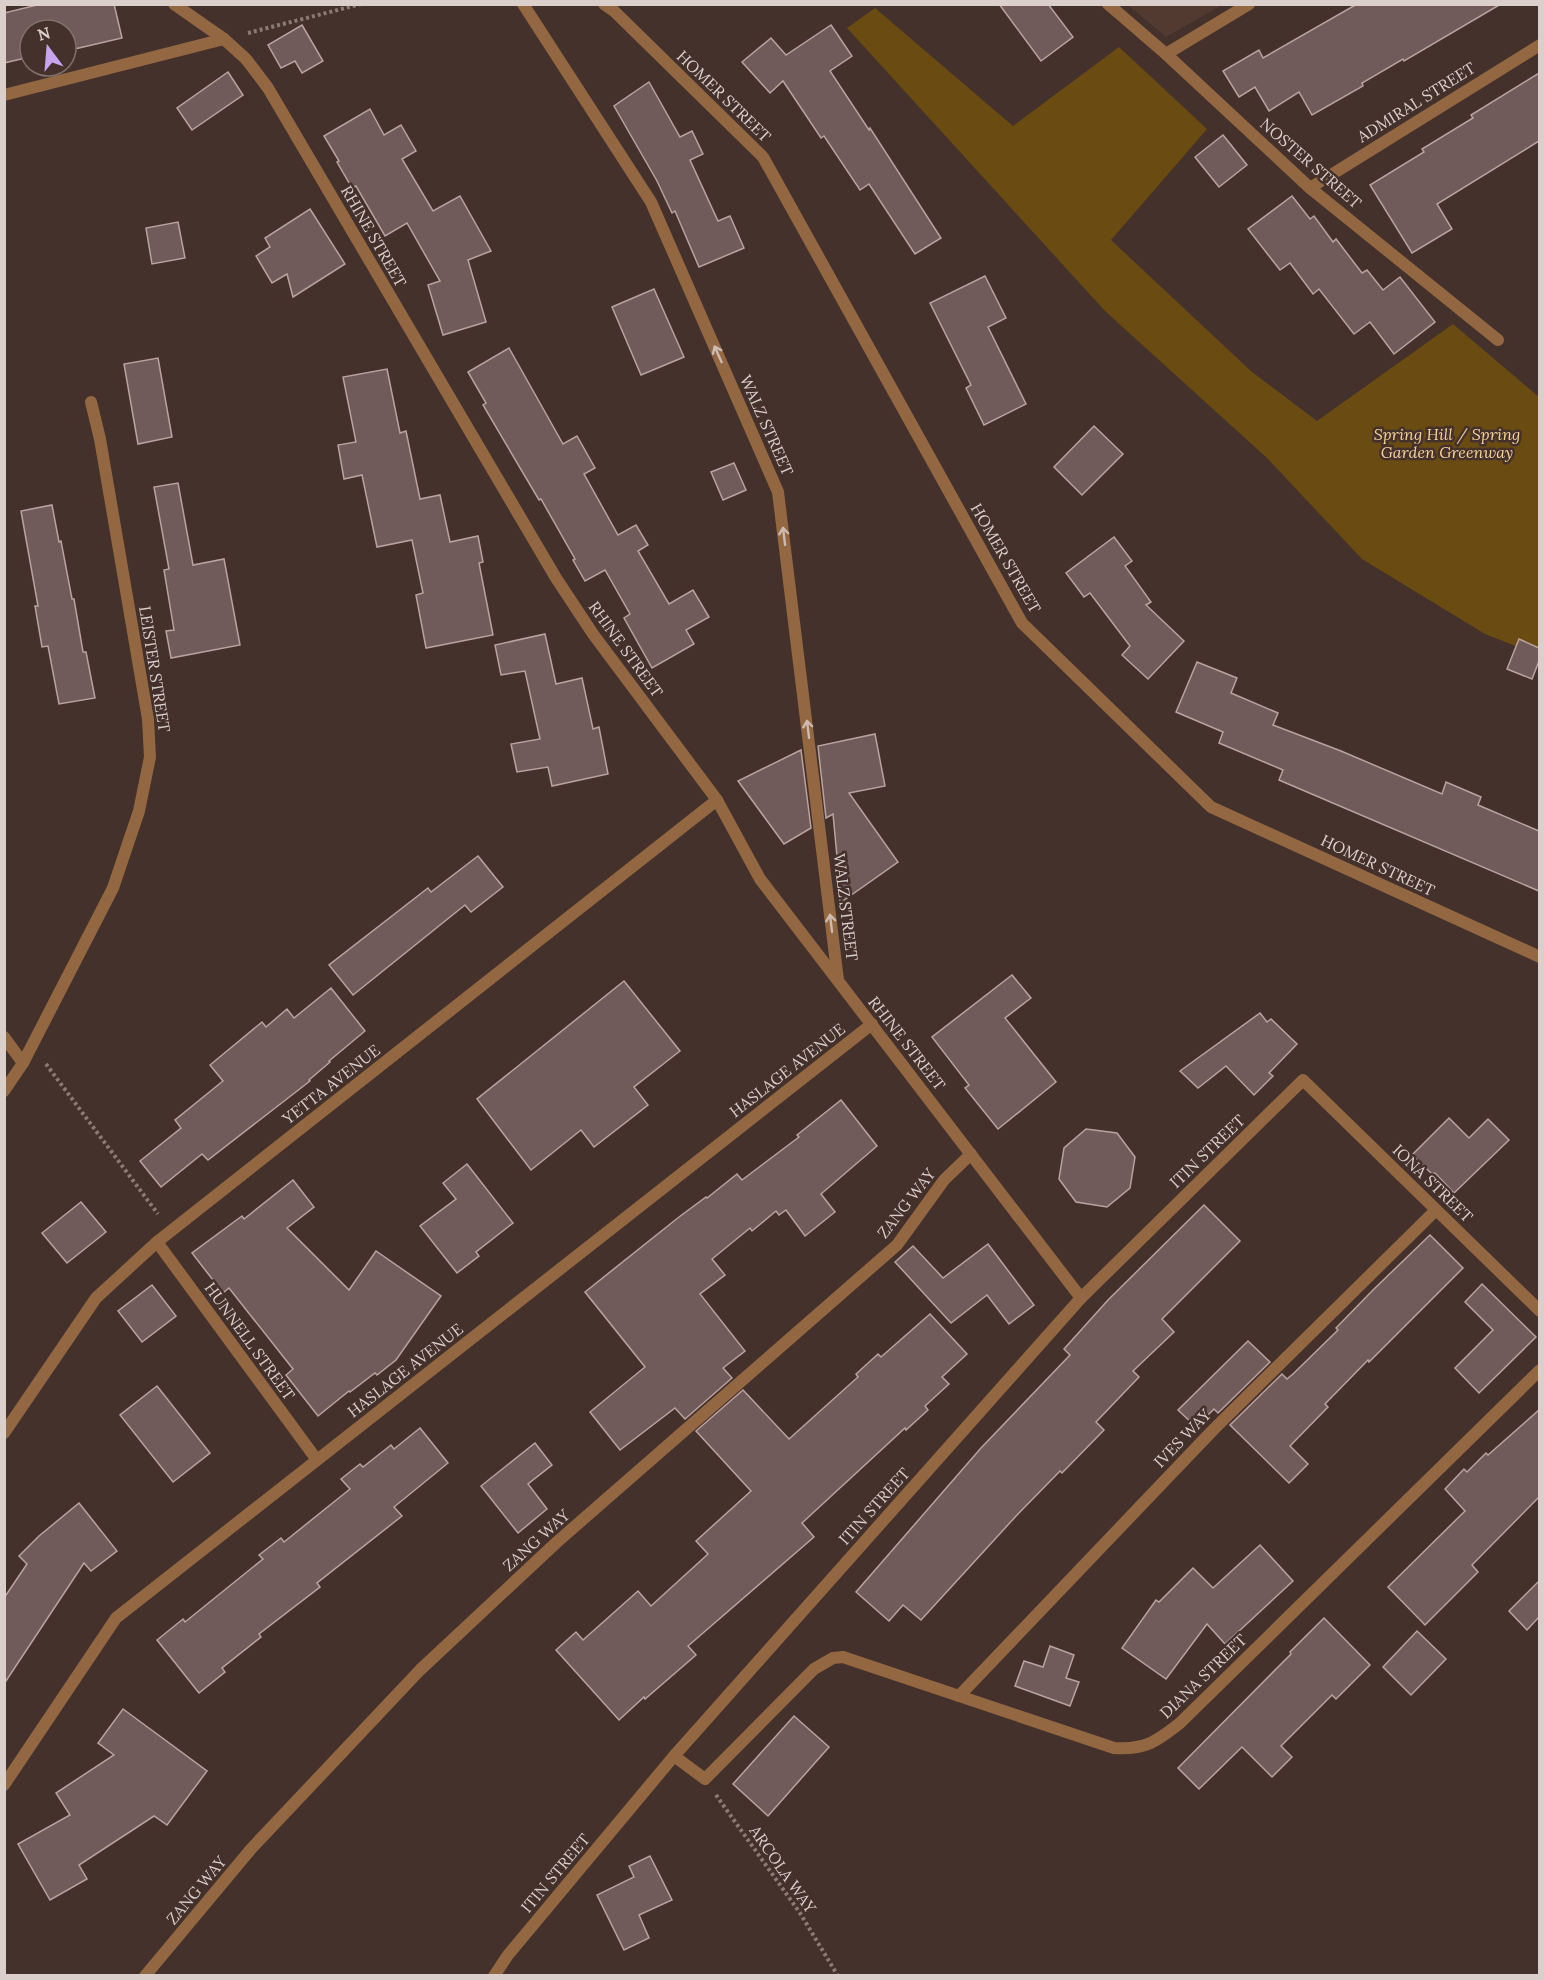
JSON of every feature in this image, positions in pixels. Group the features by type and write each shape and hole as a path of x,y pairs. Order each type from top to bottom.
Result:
{"street":[{"name":"RHINE STREET","path":"174,4 224,39 246,59 268,88 556,578 592,634 717,800 760,879 1081,1298"},
{"name":"WALZ STREET","path":"524,4 651,202 778,492 838,981"},
{"name":"HOMER STREET","path":"604,4 614,11 763,157 1022,623 1211,807 1539,957"},
{"name":"NOSTER STREET","path":"1108,4 1166,54 1310,188 1498,340"},
{"path":"1166,54 1249,4"},
{"path":"4,95 224,39"},
{"name":"ADMIRAL STREET","path":"1310,188 1539,45"},
{"name":"LEISTER STREET","path":"4,1091 32,1045 113,888 140,811 150,757 146,707 100,439 91,402"},
{"name":"YETTA AVENUE","path":"4,1433 96,1298 157,1242 717,800"},
{"name":"HASLAGE AVENUE","path":"4,1785 116,1618 872,1024"},
{"path":"4,1037 22,1063"},
{"name":"IONA STREET","path":"1303,1080 1539,1311"},
{"name":"ITIN STREET","path":"494,1976 508,1955 674,1756 1081,1298 1303,1080"},
{"name":"ZANG WAY","path":"145,1976 251,1849 420,1670 557,1542 897,1245 944,1180 971,1154"},
{"name":"IVES WAY","path":"959,1696 1214,1429 1436,1210"},
{"name":"HUNNELL STREET","path":"157,1242 317,1460"},
{"name":"DIANA STREET","path":"705,1779 814,1669 833,1658 843,1657 1114,1748 1133,1749 1154,1742 1180,1723 1539,1370"},
{"path":"674,1756 705,1779"}],"path":[{"path":"224,39 361,4"},
{"path":"32,1045 171,1231"},
{"name":"ARCOLA WAY","path":"705,1779 800,1913 838,1976"}],"shaded area":[{"path":"1128,5 1222,5 1166,37"}],"green space":[{"name":"Spring Hill / Spring Garden Greenway","path":"875,8 1013,126 1119,47 1207,129 1111,240 1252,372 1317,421 1453,324 1539,397 1539,655 1485,634 1362,559 1267,458 1105,311 847,28"}],"building":[{"path":"41,4 114,4 122,38 78,48 78,18 18,18 18,60 4,63 4,13"},
{"path":"999,4 1048,4 1073,37 1041,61"},
{"path":"1357,4 1501,4 1362,83 1363,86 1312,115 1299,92 1269,111 1255,87 1239,97 1223,71 1259,50 1263,58"},
{"path":"302,25 323,61 302,73 295,61 281,68 268,45"},
{"path":"831,25 852,56 830,71 941,238 915,254 869,184 860,190 824,136 821,138 783,81 770,93 742,62 771,38 786,55"},
{"path":"228,72 243,95 192,130 177,108"},
{"path":"1539,73 1539,141 1437,204 1452,229 1412,253 1370,185 1424,152 1422,149 1473,118 1471,115"},
{"path":"649,82 680,137 692,131 703,154 690,160 718,221 730,216 744,248 699,267 675,211 672,213 657,181 614,106"},
{"path":"370,109 384,135 401,125 416,151 402,159 433,211 460,196 491,251 468,260 486,322 443,335 428,285 440,281 407,223 385,236 356,186 352,188 337,162 339,161 324,136"},
{"path":"1223,135 1247,165 1219,187 1195,157"},
{"path":"1292,196 1310,219 1314,216 1333,242 1336,239 1362,273 1367,270 1383,290 1400,277 1435,322 1394,354 1370,322 1354,334 1319,289 1313,294 1290,263 1280,270 1248,229"},
{"path":"310,209 345,264 293,297 287,274 272,283 256,256 270,247 265,238"},
{"path":"178,222 185,258 152,264 146,228"},
{"path":"985,276 1006,318 988,327 1026,404 984,425 966,388 971,385 930,303"},
{"path":"654,289 684,357 641,375 612,307"},
{"path":"509,348 563,444 577,436 595,468 584,474 618,535 636,525 648,545 638,551 669,604 693,590 709,617 686,630 694,644 652,668 624,618 630,614 605,570 585,581 541,499 539,500 483,405 486,403 468,372"},
{"path":"158,358 172,437 138,444 124,364"},
{"path":"387,369 400,433 406,431 420,499 440,495 450,542 478,536 483,562 479,563 493,635 426,648 416,595 423,593 412,540 377,547 362,475 344,479 338,445 356,442 343,377"},
{"path":"1094,426 1123,454 1082,495 1054,467"},
{"path":"734,463 746,490 723,500 711,472"},
{"path":"178,483 193,565 224,559 240,645 171,658 166,631 174,630 164,570 169,569 154,487"},
{"path":"52,505 95,698 59,704 48,646 42,647 35,606 38,606 21,511"},
{"path":"1114,537 1132,561 1125,566 1151,602 1146,605 1184,641 1148,679 1122,655 1130,646 1090,593 1084,597 1066,573"},
{"path":"545,634 556,684 582,678 593,729 599,727 608,774 552,786 548,767 517,772 511,744 540,739 525,671 501,675 495,645"},
{"path":"1519,639 1539,648 1539,661 1532,679 1507,669"},
{"path":"1197,662 1237,678 1231,693 1278,713 1273,725 1442,794 1446,782 1481,797 1478,805 1539,831 1539,891 1279,780 1283,770 1219,743 1223,732 1176,712"},
{"path":"875,734 885,786 849,793 898,862 840,903 835,870 838,867 833,814 826,818 818,746"},
{"path":"801,750 811,828 784,844 738,781"},
{"path":"478,856 503,887 471,912 465,905 353,995 329,965 428,888 431,892"},
{"path":"1012,975 1031,998 1005,1018 1056,1082 998,1129 965,1088 969,1085 932,1037"},
{"path":"624,981 680,1051 634,1087 648,1105 594,1147 581,1130 531,1170 477,1099"},
{"path":"331,988 365,1031 329,1061 310,1081 208,1160 202,1154 161,1187 140,1161 181,1128 175,1120 223,1081 210,1065 262,1022 266,1027 287,1009 294,1018"},
{"path":"1260,1013 1267,1022 1271,1019 1297,1044 1269,1073 1273,1076 1254,1095 1226,1066 1198,1088 1180,1071"},
{"path":"841,1100 877,1146 821,1194 835,1212 805,1236 786,1210 779,1215 776,1211 752,1231 750,1228 712,1259 725,1275 700,1294 745,1351 723,1368 732,1378 685,1419 675,1408 620,1450 590,1412 645,1367 585,1292 737,1174 742,1180 799,1137 797,1135"},
{"path":"1449,1118 1469,1138 1488,1119 1509,1140 1454,1193 1435,1173 1432,1174 1412,1155"},
{"path":"1086,1129 1117,1133 1135,1157 1130,1188 1107,1207 1076,1202 1059,1179 1064,1148"},
{"path":"467,1164 513,1223 476,1252 479,1256 457,1273 420,1226 456,1199 443,1183"},
{"path":"293,1180 314,1207 287,1228 349,1290 376,1251 441,1296 396,1360 377,1375 375,1373 349,1391 318,1416 286,1375 293,1369 229,1288 223,1293 192,1253 242,1216 244,1219"},
{"path":"81,1202 106,1232 67,1263 42,1233"},
{"path":"1204,1205 1240,1241 1162,1319 1174,1332 1133,1371 1139,1377 1096,1422 1104,1430 1017,1515 921,1620 903,1605 889,1621 856,1592 981,1448 1070,1355 1064,1349 1108,1300"},
{"path":"1430,1235 1463,1268 1325,1404 1328,1407 1290,1446 1308,1464 1289,1483 1230,1425 1282,1374 1287,1379 1294,1373 1338,1330 1336,1328 1373,1290"},
{"path":"988,1244 1034,1305 1009,1324 987,1295 951,1323 895,1262 913,1246 943,1278"},
{"path":"1482,1284 1536,1337 1479,1393 1455,1368 1493,1330 1465,1302"},
{"path":"152,1285 176,1316 142,1342 118,1311"},
{"path":"930,1314 967,1354 942,1377 949,1384 925,1406 928,1410 906,1430 905,1428 802,1523 814,1537 688,1646 696,1655 619,1720 556,1650 576,1632 583,1640 638,1591 651,1606 708,1554 696,1541 751,1491 696,1431 743,1390 789,1439 858,1377 856,1374 878,1354 881,1357"},
{"path":"1248,1341 1270,1362 1218,1413 1214,1409 1196,1427 1178,1410"},
{"path":"157,1386 210,1453 173,1482 120,1415"},
{"path":"1539,1410 1539,1497 1472,1565 1478,1572 1425,1625 1388,1587 1465,1511 1445,1489 1464,1469 1467,1472 1486,1453 1488,1455"},
{"path":"420,1428 448,1463 394,1507 402,1516 317,1583 320,1587 259,1634 261,1637 222,1668 225,1672 199,1693 157,1640 183,1619 185,1622 263,1559 259,1555 281,1538 284,1542 350,1489 341,1479 360,1464 363,1467 391,1445 394,1449"},
{"path":"535,1443 552,1465 528,1484 547,1509 518,1533 481,1486"},
{"path":"79,1503 117,1551 91,1571 84,1563 4,1684 4,1598 27,1564 19,1556"},
{"path":"1260,1545 1293,1581 1225,1644 1207,1624 1166,1679 1122,1648 1156,1600 1159,1602 1193,1568 1213,1588"},
{"path":"1539,1581 1539,1617 1527,1630 1509,1611"},
{"path":"1324,1618 1370,1665 1336,1699 1332,1695 1281,1746 1292,1757 1272,1777 1242,1747 1199,1789 1178,1768"},
{"path":"1417,1631 1446,1659 1411,1695 1383,1667"},
{"path":"1050,1646 1074,1655 1066,1678 1079,1682 1070,1706 1015,1686 1024,1661 1043,1667"},
{"path":"123,1709 207,1771 167,1825 154,1816 79,1865 87,1879 50,1900 18,1844 70,1815 56,1793 114,1755 98,1743"},
{"path":"794,1716 829,1747 768,1816 733,1784"},
{"path":"650,1856 672,1900 639,1915 649,1938 624,1950 597,1895 634,1877 629,1866"}]}
